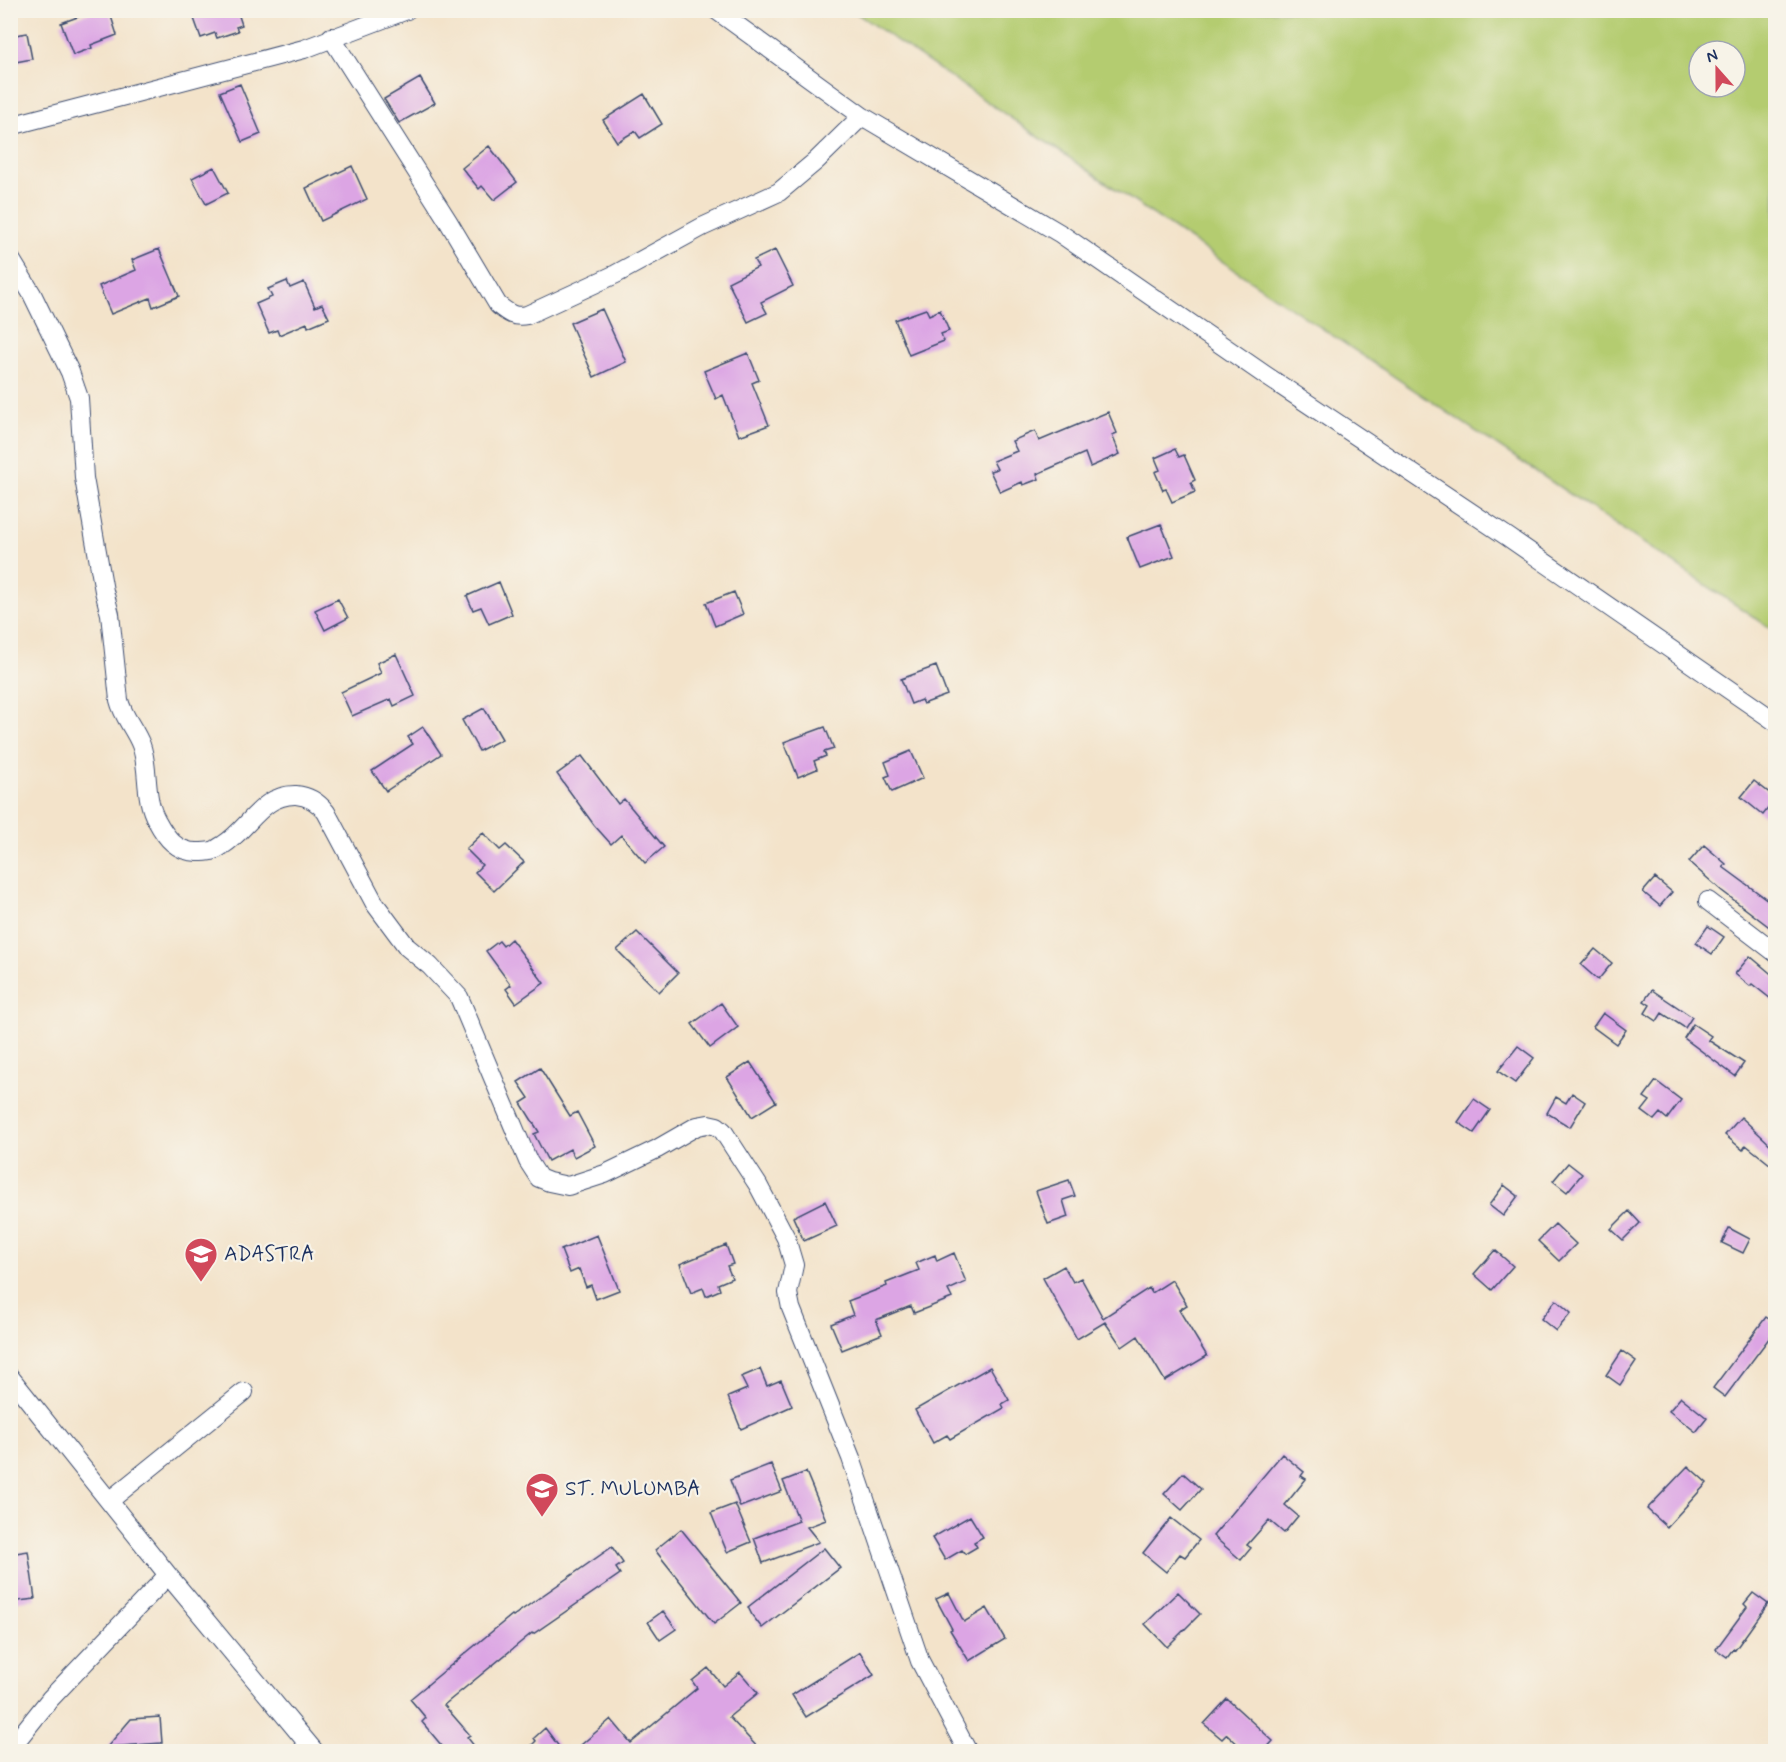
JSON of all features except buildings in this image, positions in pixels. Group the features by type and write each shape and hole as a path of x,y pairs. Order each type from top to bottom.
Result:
{"street":[{"path":"10,126 304,49 406,10"},
{"path":"716,10 862,116 1061,234 1776,722"},
{"path":"331,37 498,305 511,315 527,315 616,274 702,227 779,192 816,161 862,116"},
{"path":"10,258 32,294 70,372 79,398 84,478 110,614 118,700 143,748 148,794 155,818 177,847 188,852 212,851 230,840 263,806 274,798 303,795 318,802 326,812 375,904 407,947 430,966 459,997 528,1161 539,1178 568,1186 605,1174 657,1149 697,1126 708,1124 717,1126 723,1131 758,1185 782,1228 794,1265 788,1293 791,1308 851,1458 920,1661 968,1752"},
{"path":"1708,901 1776,953"},
{"path":"10,1377 168,1575 315,1752"},
{"path":"108,1501 244,1392"},
{"path":"10,1749 51,1699 168,1575"}],"green space":[{"path":"853,11 1775,11 1775,631 1266,291"}],"place":[{"name":"ADASTRA","path":"201,1283"},
{"name":"ST. MULUMBA","path":"542,1518"}]}
